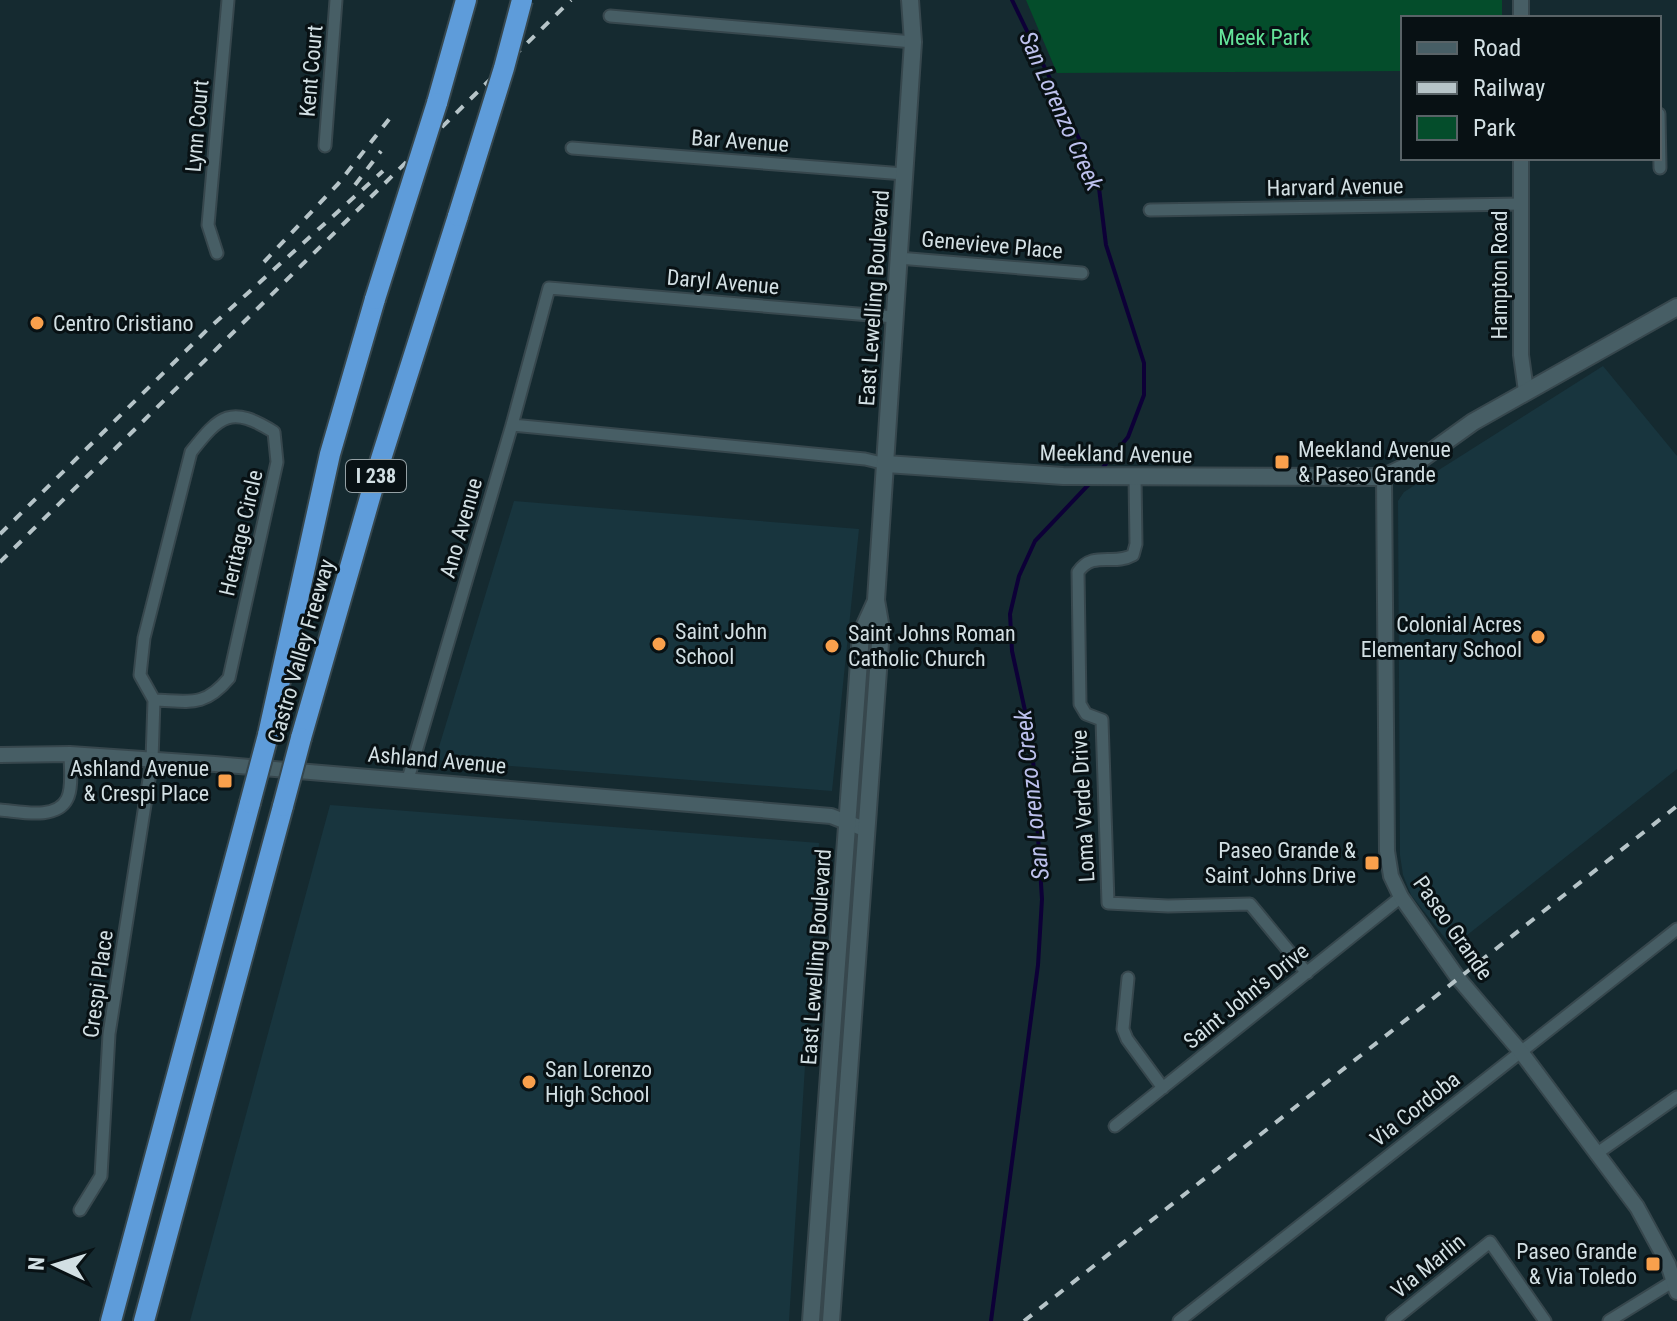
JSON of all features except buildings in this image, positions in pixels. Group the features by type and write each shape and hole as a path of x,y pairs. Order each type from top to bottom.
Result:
{"highway":[{"name":"Castro Valley Freeway","path":"111,1321 268,735 327,467 466,0"},
{"name":"Castro Valley Freeway","path":"144,1321 301,738 381,459 504,68 522,0"}],"main road":[{"name":"East Lewelling Boulevard","path":"831,1321 881,629 876,600 913,42 910,0"},
{"name":"Meekland Avenue","path":"886,464 1063,476 1384,477 1420,460 1473,422 1677,307"},
{"name":"East Lewelling Boulevard","path":"811,1321 861,634 876,600"},
{"path":"825,1141 846,1141"}],"street":[{"name":"Lynn Court","path":"217,253 208,225 228,0"},
{"name":"Kent Court","path":"325,146 336,0"},
{"path":"610,16 913,42"},
{"name":"Bar Avenue","path":"572,148 904,174"},
{"name":"Hampton Road","path":"1521,160 1521,355 1526,391"},
{"path":"1660,160 1660,168"},
{"name":"Harvard Avenue","path":"1150,210 1521,204"},
{"name":"Genevieve Place","path":"898,258 1082,273"},
{"name":"Daryl Avenue","path":"549,288 894,317"},
{"name":"Ano Avenue","path":"408,779 549,288"},
{"name":"Heritage Circle","path":"152,760 154,700 140,675 144,638 191,452 211,427 228,418 250,417 274,432 277,462 229,678 216,694 197,701 154,700"},
{"name":"Meekland Avenue","path":"512,425 865,459 886,464"},
{"name":"Loma Verde Drive","path":"1127,477 1136,544 1133,555 1126,559 1092,559 1084,563 1078,572 1080,704 1086,714 1102,720 1108,903 1168,906 1250,904 1307,973"},
{"name":"Paseo Grande","path":"1384,477 1387,851 1391,876 1401,897 1458,978 1521,1052 1637,1207 1676,1284"},
{"path":"0,810 41,813 59,807 68,798 70,754"},
{"name":"Ashland Avenue","path":"0,755 70,754 408,779 834,816 867,830"},
{"name":"Crespi Place","path":"80,1210 101,1176 109,1034 152,760"},
{"name":"Saint John's Drive","path":"1115,1126 1401,897"},
{"name":"Via Cordoba","path":"1179,1321 1677,929"},
{"path":"1128,978 1123,1029 1163,1088"},
{"path":"1596,1154 1677,1097"},
{"name":"Via Marlin","path":"1392,1321 1490,1242 1545,1321"},
{"path":"1609,1321 1676,1284"}],"shaded area":[{"name":"Colonial Acres Elementary School","path":"1603,366 1677,456 1677,769 1452,947 1411,895 1403,875 1400,855 1398,501 1404,492"},
{"name":"Saint John School","path":"514,501 859,529 832,791 435,760"},
{"name":"San Lorenzo High School","path":"330,805 819,843 789,1321 190,1321"}],"green space":[{"name":"Meek Park","path":"1026,0 1502,0 1502,16 1401,16 1401,71 1057,73"}],"waterway":[{"name":"San Lorenzo Creek","path":"1012,0 1084,149 1099,188 1106,245 1144,363 1144,395 1128,437 1100,471"},
{"name":"San Lorenzo Creek","path":"991,1321 1038,965 1042,899 1032,743 1012,651 1010,614 1019,576 1035,541 1092,481"}],"railway":[{"path":"0,562 571,0"},
{"path":"264,262 338,184 390,118"},
{"path":"355,185 381,151"},
{"path":"0,534 208,329 383,171"},
{"path":"1024,1321 1677,806"}],"place":[{"name":"Centro Cristiano","path":"37,323"},
{"name":"Meekland Avenue & Paseo Grande","path":"1282,462"},
{"name":"Colonial Acres Elementary School","path":"1538,637"},
{"name":"Saint John School","path":"659,644"},
{"name":"Saint Johns Roman Catholic Church","path":"832,646"},
{"name":"Ashland Avenue & Crespi Place","path":"225,781"},
{"name":"Paseo Grande & Saint Johns Drive","path":"1372,863"},
{"name":"San Lorenzo High School","path":"529,1082"},
{"name":"Paseo Grande & Via Toledo","path":"1653,1264"}]}
